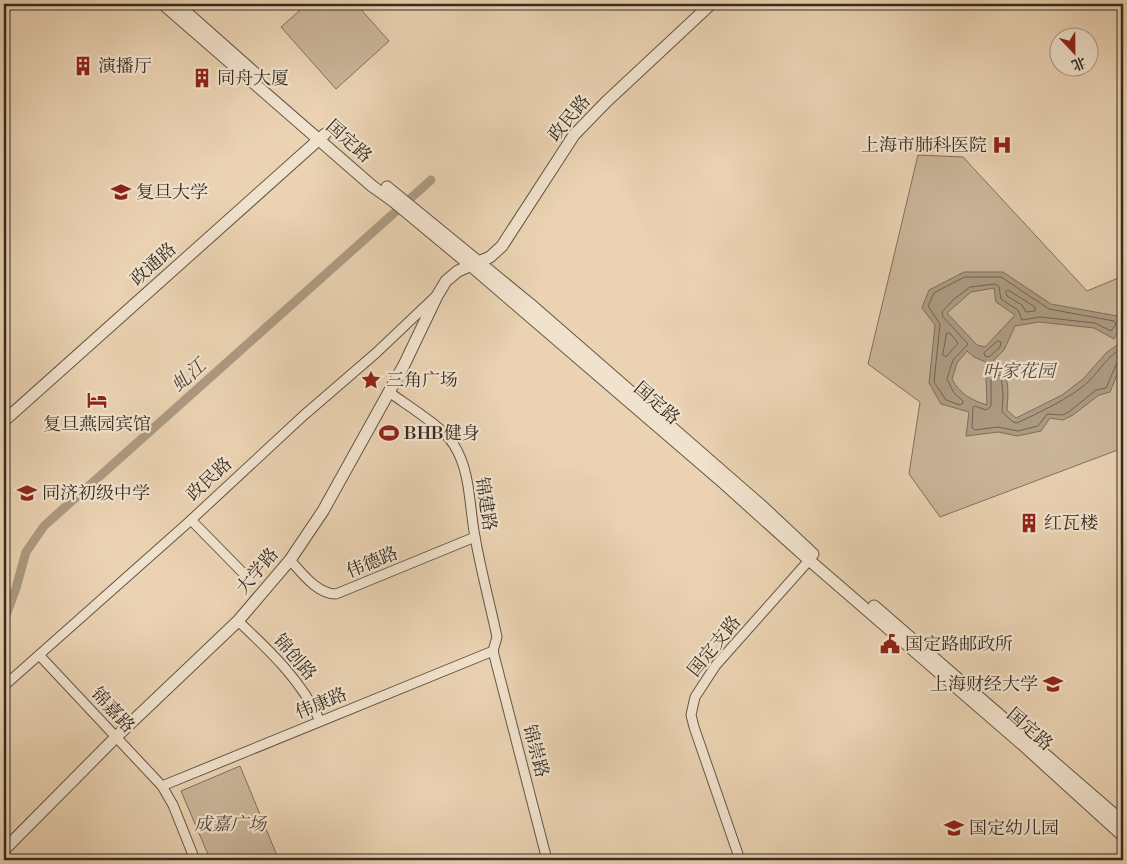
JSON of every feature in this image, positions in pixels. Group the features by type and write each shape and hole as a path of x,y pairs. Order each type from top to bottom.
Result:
{"street":[{"name":"国定路","path":"163,4 322,136"},
{"name":"国定路","path":"177,4 322,136 372,186 396,198 474,264 530,304 763,506 811,558 1123,836"},
{"name":"政民路","path":"474,264 490,257 502,246 574,135 606,102 711,4"},
{"name":"政通路","path":"4,421 322,136"},
{"name":"大学路","path":"4,850 116,737 238,621 290,560 323,511 404,365 437,296 450,276 474,264"},
{"name":"政民路","path":"4,686 191,520 437,296"},
{"name":"锦建路","path":"389,392 443,432 453,444 464,468 475,537 497,637 493,651"},
{"path":"191,520 250,579"},
{"name":"伟德路","path":"290,560 321,591 336,594 475,537"},
{"name":"国定路","path":"811,558 918,643 1123,822"},
{"name":"国定支路","path":"740,860 694,727 691,716 695,697 716,665 811,558"},
{"name":"锦创路","path":"238,621 298,683 320,721"},
{"name":"伟康路","path":"162,786 493,651"},
{"name":"锦崇路","path":"493,651 547,860"},
{"name":"锦嘉路","path":"40,656 162,786 173,805 195,860"}],"green space":[{"path":"307,4 356,4 389,41 336,89 281,27"},
{"name":"叶家花园","path":"918,155 963,157 1087,291 1123,276 1123,448 940,517 909,474 920,402 868,364"},
{"name":"成嘉广场","path":"240,766 278,858 272,860 210,859 181,791"}],"water":[{"path":"964,272 1003,272 1051,304 1123,317 1123,322 1114,339 1094,328 1039,322 1015,326 1004,350 990,364 974,357 967,351 957,363 952,379 959,389 971,399 987,405 986,377 1000,365 1007,380 1007,410 1016,418 1062,395 1083,379 1107,352 1123,341 1123,360 1110,392 1099,395 1073,415 1063,420 1050,418 1041,431 1017,436 998,432 966,436 969,412 941,404 929,383 935,325 922,308 929,290","holes":["994,288 996,302 1015,315 985,347 977,345 947,313 971,292"]}],"waterway":[{"name":"虬江","path":"4,621 26,552 44,526 431,180"}],"place":[{"name":"演播厅","path":"83,66"},
{"name":"同舟大厦","path":"202,78"},
{"name":"上海市肺科医院","path":"1002,145"},
{"name":"复旦大学","path":"121,192"},
{"name":"三角广场","path":"371,380"},
{"name":"复旦燕园宾馆","path":"97,400"},
{"name":"BHB健身","path":"389,433"},
{"name":"同济初级中学","path":"27,493"},
{"name":"红瓦楼","path":"1029,523"},
{"name":"国定路邮政所","path":"890,644"},
{"name":"上海财经大学","path":"1053,684"},
{"name":"国定幼儿园","path":"954,828"}]}
